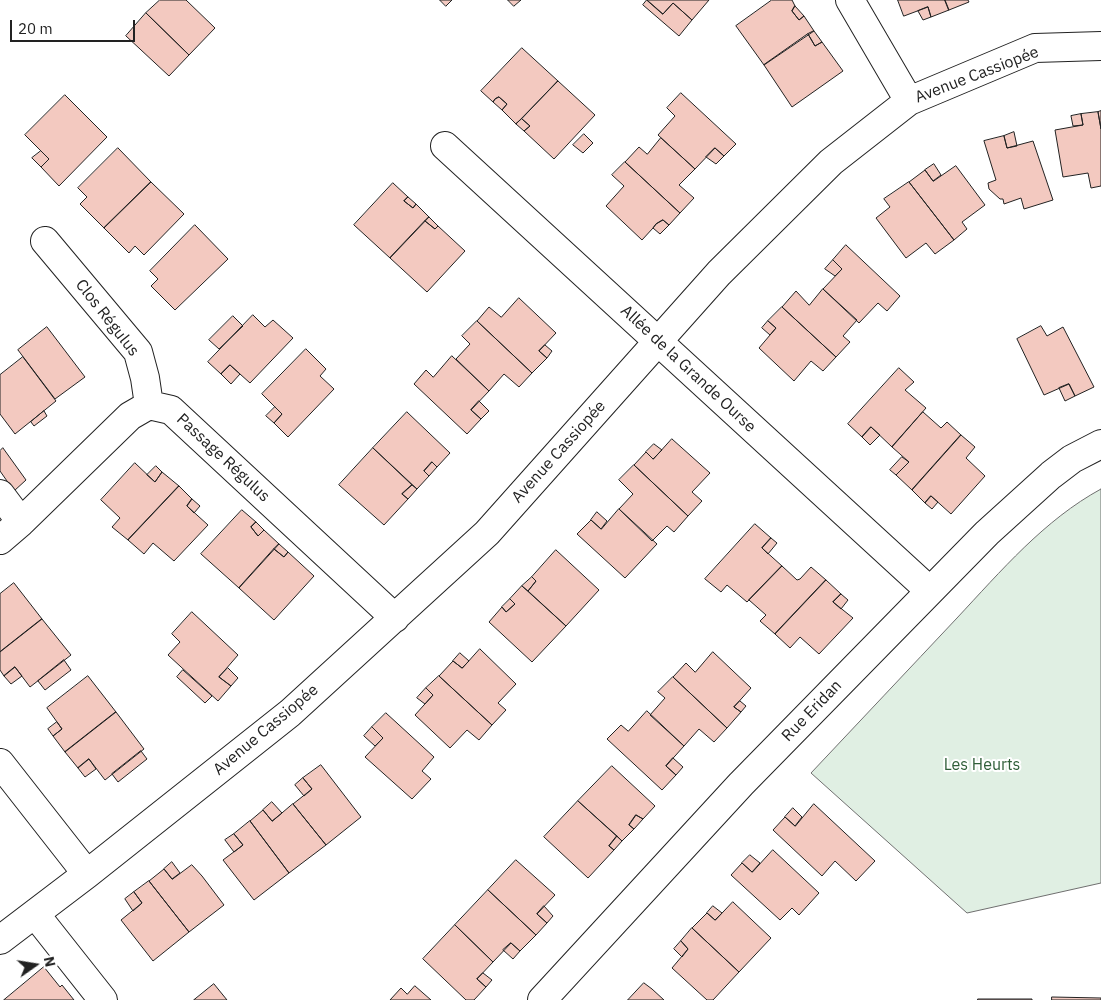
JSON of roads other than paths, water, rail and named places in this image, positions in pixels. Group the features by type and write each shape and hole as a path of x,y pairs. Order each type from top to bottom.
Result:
{"street":[{"path":"850,0 909,101"},
{"name":"Avenue Cassiopée","path":"0,940 87,874 290,713 488,533 719,273 831,162 909,101 1035,48 1101,46"},
{"name":"Allée de la Grande Ourse","path":"445,146 930,591"},
{"name":"Clos Régulus","path":"45,241 138,352 145,378 149,405"},
{"path":"0,540 130,416 149,405"},
{"name":"Passage Régulus","path":"149,405 171,410 395,618"},
{"name":"Rue Eridan","path":"542,1000 741,784 987,533 1051,475 1072,460 1101,444"},
{"path":"0,494 21,522"},
{"path":"0,763 87,874"},
{"path":"35,914 103,1000"}],"park label":[{"name":"Les Heurts","path":"982,765"}]}
